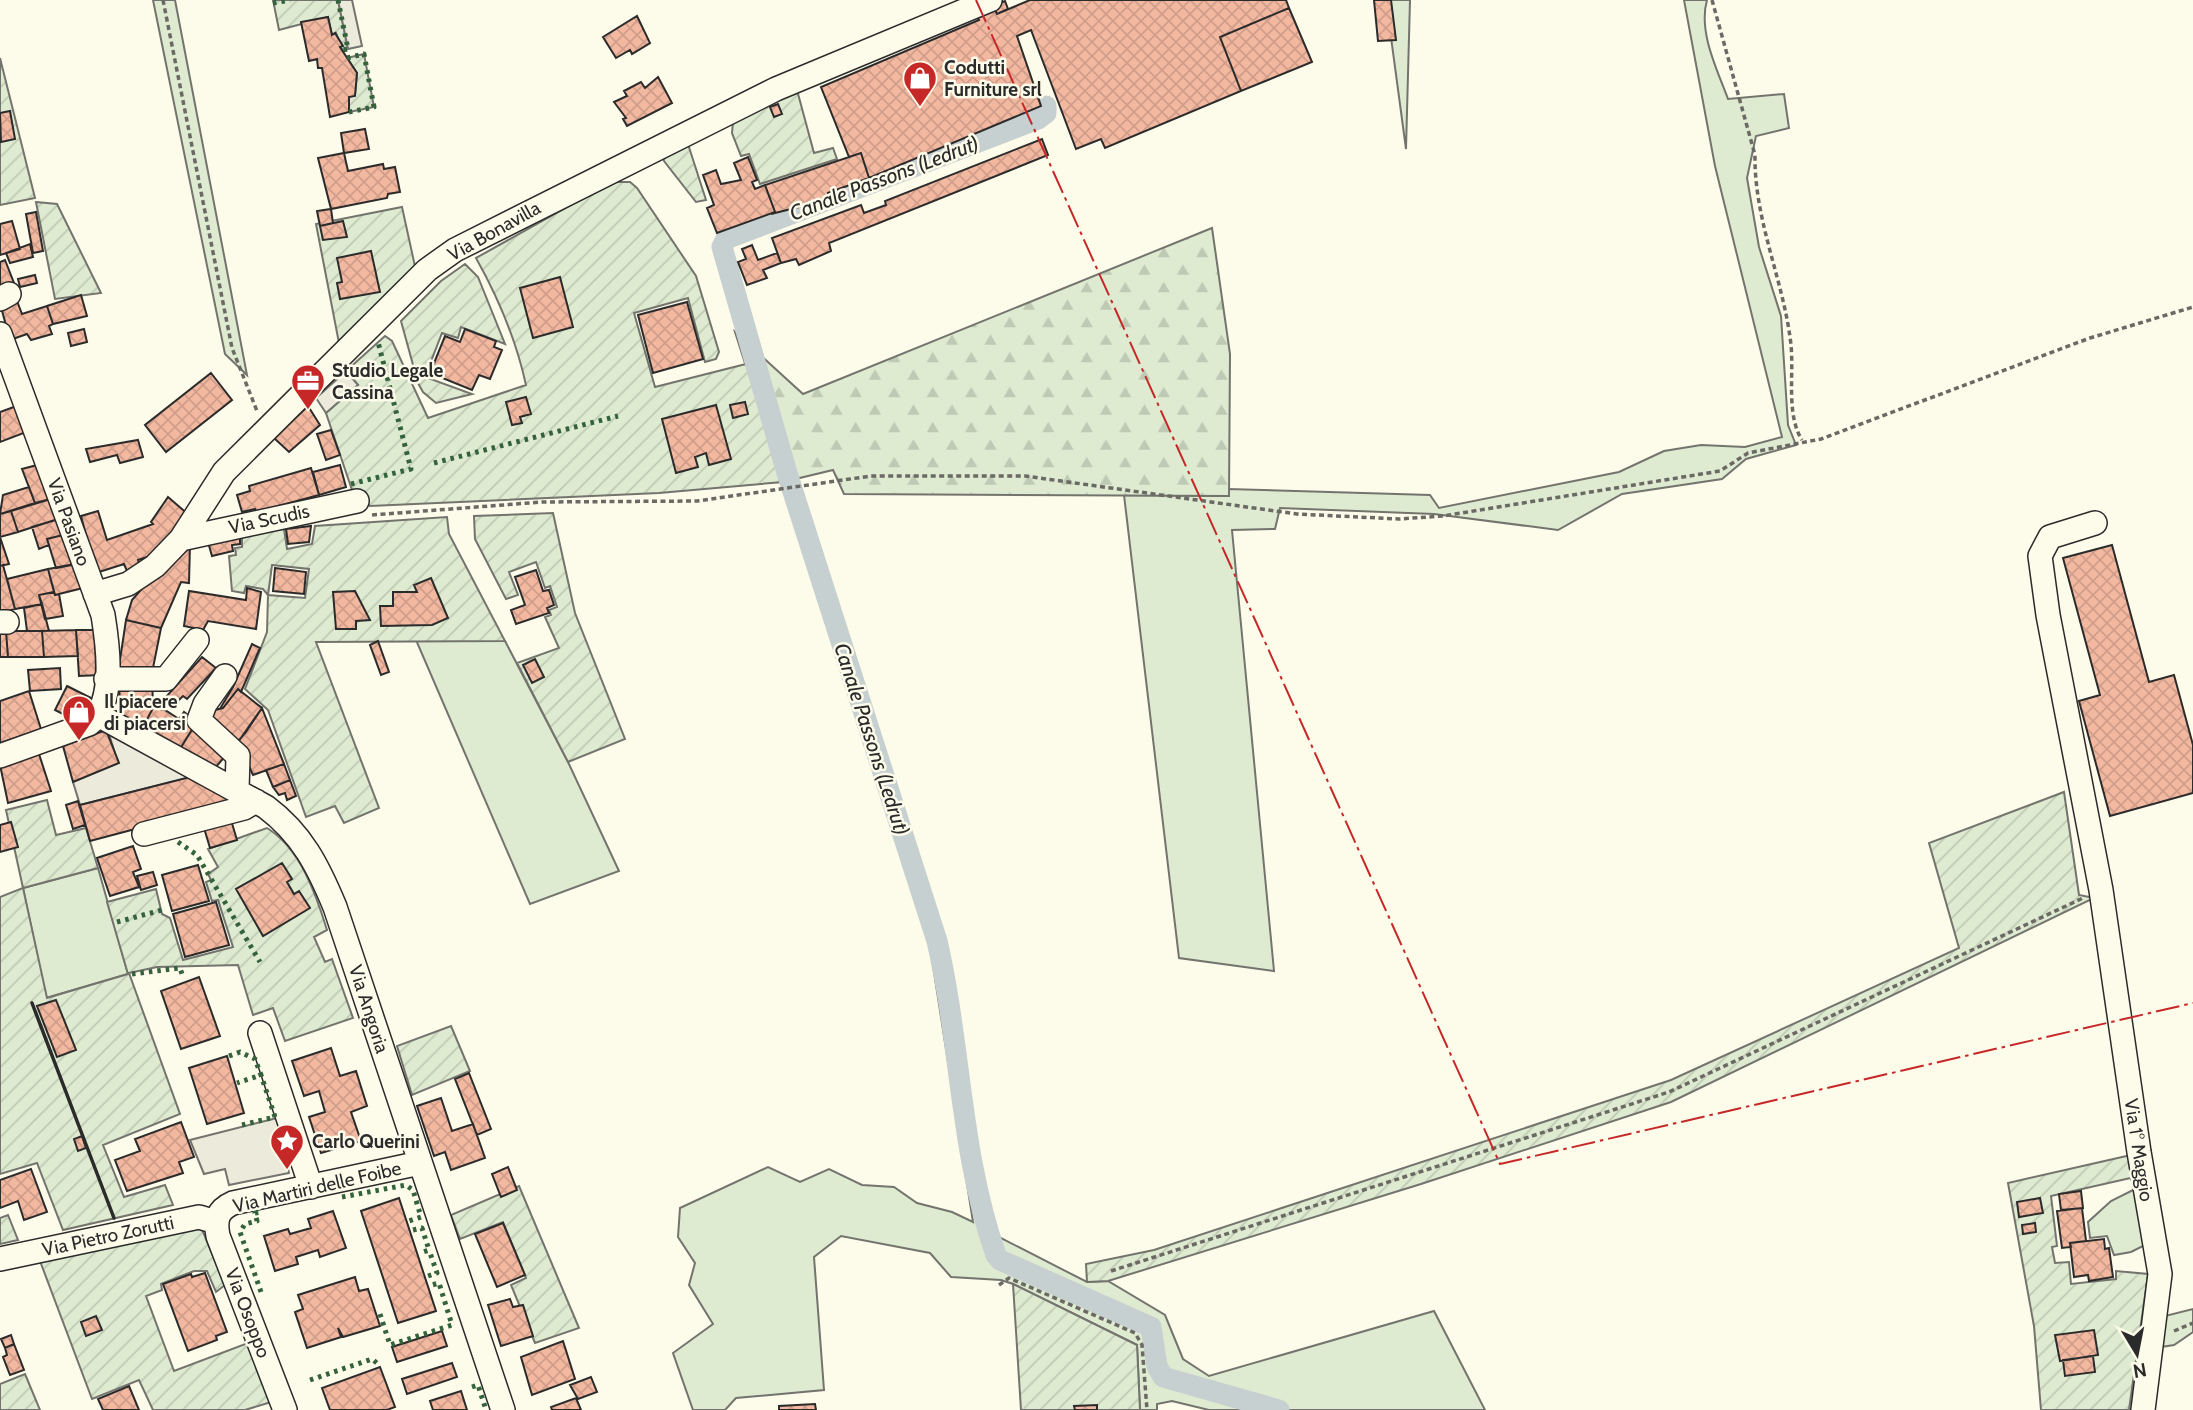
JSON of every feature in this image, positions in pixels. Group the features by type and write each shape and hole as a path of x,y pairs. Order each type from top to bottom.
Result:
{"street":[{"name":"Via Bonavilla","path":"95,594 128,584 146,572 181,539 223,472 427,270 455,250 776,89 990,0"},
{"name":"Via Pasiano","path":"0,334 95,594 106,634 106,679 98,715"},
{"name":"Via Scudis","path":"181,539 358,507"},
{"name":"Via 1° Maggio","path":"2095,523 2050,537 2040,556 2048,615 2101,890 2138,1152 2160,1274 2143,1410"},
{"path":"106,679 166,679 197,639"},
{"path":"144,834 244,807 246,795 238,755 199,720 205,704 225,676"},
{"path":"0,756 89,724 98,715"},
{"name":"Via Angoria","path":"98,715 246,795 288,824 307,848 322,875 503,1410"},
{"path":"260,1032 312,1187"},
{"name":"Via Martiri delle Foibe","path":"217,1219 233,1203 420,1163"},
{"name":"Via Pietro Zorutti","path":"0,1259 199,1217 217,1219"},
{"name":"Via Osoppo","path":"217,1219 218,1236 285,1410"}],"path":[{"path":"163,0 232,348 264,429"},
{"path":"1712,0 1755,155 1755,180 1791,345 1795,428 1802,440"},
{"path":"358,507 372,515 542,502 663,503 871,476 1025,476 1297,514 1399,519 1457,514 1720,471 1748,453 1802,440 1821,439 2090,338 2193,307"},
{"path":"1111,1271 1669,1092 2101,890"},
{"path":"999,1286 1009,1278 1135,1333 1142,1345 1147,1410"}],"green space":[{"path":"153,0 175,0 247,375 225,354"},
{"path":"273,0 338,0 348,49 342,50 336,33 332,35 328,17 279,30"},
{"path":"1386,0 1410,0 1406,149"},
{"path":"1684,0 1707,0 1707,37 1728,99 1784,94 1789,128 1756,136 1747,178 1759,247 1781,316 1788,425 1796,445 1746,459 1722,479 1622,494 1558,530 1434,514 1280,508 1275,529 1232,530 1274,971 1179,958 1124,495 1229,496 1229,489 1430,495 1439,508 1619,472 1664,451 1701,445 1745,447 1782,437 1715,166"},
{"path":"364,54 374,107 349,112 349,97 355,95 357,73 347,58"},
{"path":"0,58 35,198 0,205"},
{"path":"797,90 814,153 833,148 837,159 760,184 749,154 741,156 732,133 733,122"},
{"path":"687,141 706,200 696,202 664,161 663,157"},
{"path":"612,182 630,182 637,188 696,276 719,352 716,359 705,362 688,298 634,313 655,387 746,364 783,482 659,493 370,506 353,493 326,413 358,385 346,371 385,336 392,341 428,418 526,385 506,320 476,258"},
{"path":"36,202 57,204 101,293 55,299"},
{"path":"402,207 416,271 339,343 316,224"},
{"path":"1212,228 1230,354 1229,496 844,494 833,470 783,482 735,332 803,394"},
{"path":"465,264 478,277 505,344 461,327 458,338 442,333 425,377 472,394 436,403 423,392 418,383 401,321 441,281"},
{"path":"794,479 943,936 984,1199 995,1235 1087,1282 1108,1281 1165,1315 1183,1359 1209,1376 1434,1311 1485,1410 1209,1410 1172,1401 1157,1404 1157,1410 1140,1410 1137,1345 1013,1284 1001,1280 951,1277 930,1253 841,1236 814,1257 824,1390 736,1398 725,1410 693,1410 673,1353 713,1324 689,1285 695,1263 678,1237 680,1208 768,1167 800,1182 829,1169 862,1185 894,1187 917,1203 952,1212 973,1222 929,940 783,482"},
{"path":"553,513 575,613 625,739 568,762 517,663 559,648 545,617 551,615 549,610 557,607 550,586 545,588 536,562 509,572 518,595 506,599 475,539 474,516"},
{"path":"447,517 449,534 505,641 316,642 379,808 344,823 335,806 306,817 268,710 245,689 267,632 268,595 263,589 246,586 244,593 232,591 229,556 236,555 235,548 242,547 242,535 284,529 287,549 312,544 315,526","holes":["272,565 309,569 305,598 268,595"]},
{"path":"416,640 505,641 568,762 619,871 530,904"},
{"path":"2064,792 2079,895 2094,898 1671,1102 1421,1184 1108,1281 1087,1282 1086,1264 1154,1250 1671,1080 1959,948 1929,843"},
{"path":"47,800 56,835 86,828 98,868 23,888 6,810"},
{"path":"267,828 289,847 312,887 327,930 314,937 325,962 332,959 353,1018 285,1041 273,1008 253,1015 238,965 157,967 129,973 180,1114 103,1145 124,1197 165,1185 173,1205 63,1230 37,1163 0,1174 0,897 23,888 47,998 128,974 107,902 156,889 162,914 170,918 183,960 233,947 218,900 212,901 206,882 211,880 208,874 218,867 208,849"},
{"path":"98,868 128,974 46,998 23,888"},
{"path":"451,1026 470,1071 412,1095 397,1046"},
{"path":"2131,1155 2135,1177 2051,1196 2057,1246 2052,1247 2055,1263 2069,1262 2071,1284 2116,1279 2116,1271 2148,1274 2129,1410 2041,1410 2034,1326 2008,1183"},
{"path":"519,1186 579,1328 535,1343 511,1285 526,1278 503,1222 460,1239 451,1215"},
{"path":"2137,1188 2147,1244 2131,1252 2114,1255 2107,1236 2090,1238 2088,1222 2111,1201"},
{"path":"8,1215 18,1240 0,1244 0,1218"},
{"path":"201,1227 225,1285 216,1292 207,1271 194,1271 161,1284 162,1290 146,1296 174,1371 248,1343 271,1402 245,1410 153,1410 139,1380 92,1399 40,1261"},
{"path":"1013,1284 1137,1345 1140,1410 1021,1410"},
{"path":"2193,1309 2193,1332 2174,1345 2161,1347 2165,1316"},
{"path":"25,1374 40,1410 0,1410 0,1384"}],"shaded area":[{"path":"338,0 352,0 362,46 348,49"},
{"path":"346,371 358,385 326,413 316,398"},
{"path":"109,734 191,777 80,805 73,782 118,763"},
{"path":"277,1118 289,1173 229,1185 225,1169 204,1174 190,1140"}],"building":[{"path":"1030,0 1286,0 1289,8 1220,37 1241,91 1105,148 1101,139 1076,149 1031,30 1017,36 1041,106 869,178 861,153 849,157 821,87 979,20 975,13 993,6 997,14"},
{"path":"1374,0 1391,0 1396,40 1378,41"},
{"path":"1005,1 1008,9 997,14 993,6"},
{"path":"1289,8 1312,62 1241,91 1220,37"},
{"path":"637,16 650,43 632,54 630,50 616,58 603,37"},
{"path":"328,17 332,35 335,33 343,46 340,47 357,73 355,96 349,97 349,112 330,117 322,68 318,68 317,59 309,61 301,22"},
{"path":"658,77 672,103 627,126 623,119 626,118 614,102 627,96 624,91 641,82 645,88"},
{"path":"778,104 782,114 774,117 770,107"},
{"path":"10,111 15,139 1,142 0,113"},
{"path":"365,129 369,149 344,153 341,133"},
{"path":"1042,139 1048,155 829,243 831,251 799,265 796,259 781,263 772,238 861,205 864,213 886,205 885,201"},
{"path":"344,153 348,171 383,164 384,169 395,167 400,192 388,194 387,198 331,209 318,158"},
{"path":"861,153 869,178 828,193 829,197 771,214 775,212 765,185"},
{"path":"748,157 757,180 752,182 755,189 765,185 775,212 717,233 707,208 714,205 703,175 716,170 721,184 741,180 734,163"},
{"path":"331,209 333,223 320,226 317,211"},
{"path":"36,212 43,251 33,253 26,214"},
{"path":"12,221 20,249 0,255 0,224"},
{"path":"343,221 347,237 323,240 320,226"},
{"path":"30,244 33,257 10,263 6,253"},
{"path":"752,245 758,260 777,253 781,263 763,270 767,278 747,285 738,262 746,259 742,249"},
{"path":"371,251 380,292 340,299 337,283 342,282 337,258"},
{"path":"5,260 14,283 0,289 0,262"},
{"path":"35,275 37,283 20,287 18,279"},
{"path":"560,277 573,327 533,338 520,288"},
{"path":"81,295 87,316 53,324 47,306"},
{"path":"17,301 22,314 47,306 53,324 49,326 52,334 31,340 27,334 10,340 1,307"},
{"path":"687,302 703,359 653,373 638,315"},
{"path":"84,329 87,342 71,346 68,333"},
{"path":"465,329 496,341 494,347 502,350 490,379 479,375 472,390 430,373 445,336 460,342"},
{"path":"211,373 232,400 166,452 145,425"},
{"path":"526,397 531,414 520,417 522,423 512,425 506,402"},
{"path":"745,402 748,414 733,418 730,405"},
{"path":"19,405 29,431 0,442 0,412"},
{"path":"716,405 731,459 709,465 706,453 695,457 698,467 676,473 662,419"},
{"path":"308,406 320,425 289,452 274,438"},
{"path":"331,430 340,455 326,460 317,434"},
{"path":"138,440 143,457 120,463 117,455 90,462 86,449"},
{"path":"41,464 54,498 35,503 22,469"},
{"path":"340,465 346,487 319,495 313,472"},
{"path":"311,468 319,495 256,512 255,509 242,512 237,495 250,491 249,486"},
{"path":"29,487 35,503 0,514 3,495"},
{"path":"168,497 190,516 169,550 138,560 140,566 127,571 124,564 96,573 81,516 98,511 107,540 153,524 151,522"},
{"path":"54,498 61,518 18,532 11,511"},
{"path":"11,511 18,532 0,537 0,514"},
{"path":"59,519 63,535 47,539 49,545 39,549 32,527"},
{"path":"311,526 309,542 288,544 286,529"},
{"path":"63,535 72,565 56,568 47,539"},
{"path":"0,537 9,564 0,566"},
{"path":"240,537 240,544 232,545 233,551 212,556 208,542"},
{"path":"190,544 189,583 181,582 161,628 126,620 132,600 159,569"},
{"path":"2112,545 2149,682 2174,675 2193,745 2193,793 2110,816 2079,701 2100,695 2063,558"},
{"path":"75,564 83,588 55,595 48,569"},
{"path":"3,565 15,609 0,613 0,566"},
{"path":"275,568 306,572 304,594 273,591"},
{"path":"48,569 54,592 39,595 42,604 15,609 7,579"},
{"path":"536,570 543,591 549,590 554,605 547,608 549,613 516,624 511,610 525,605 515,577"},
{"path":"431,578 448,618 432,625 381,626 380,606 393,606 393,592 417,592 414,585"},
{"path":"247,588 261,592 256,629 208,621 203,630 184,626 189,591 246,600"},
{"path":"355,591 370,620 356,621 356,629 336,629 333,592"},
{"path":"54,592 55,595 59,594 63,616 45,619 39,595"},
{"path":"42,604 49,631 27,631 24,608"},
{"path":"126,620 161,628 152,673 118,673"},
{"path":"76,630 98,630 100,675 79,676"},
{"path":"76,630 78,656 44,657 42,631"},
{"path":"0,631 6,631 8,657 0,657"},
{"path":"6,631 42,631 44,657 8,657"},
{"path":"378,641 389,672 381,675 370,645"},
{"path":"252,644 260,648 241,692 238,689 223,708 221,707"},
{"path":"202,657 216,668 187,699 183,696 174,705 165,698"},
{"path":"535,659 544,677 532,683 523,665"},
{"path":"60,668 61,689 30,691 28,670"},
{"path":"118,673 152,673 153,708 143,727 121,717"},
{"path":"67,686 93,699 83,718 75,714 73,719 55,710"},
{"path":"238,689 262,708 246,732 215,768 180,749 193,728 209,719 215,710 223,708"},
{"path":"29,691 41,729 0,743 0,701"},
{"path":"153,708 165,710 179,719 184,712 193,719 188,725 193,728 180,749 143,727"},
{"path":"262,708 284,764 253,775 238,742"},
{"path":"106,730 119,763 73,782 63,746"},
{"path":"39,754 51,791 8,803 0,765"},
{"path":"284,764 290,780 273,787 266,770"},
{"path":"198,775 241,801 90,841 80,805"},
{"path":"290,780 296,796 287,800 285,793 279,795 273,787"},
{"path":"78,801 85,825 73,829 66,805"},
{"path":"231,820 237,840 210,848 204,828"},
{"path":"11,822 18,847 0,852 0,825"},
{"path":"133,846 141,869 133,872 139,887 110,896 97,858"},
{"path":"282,863 292,879 287,882 294,894 299,891 310,908 263,936 236,889"},
{"path":"198,865 209,901 172,911 162,875"},
{"path":"153,872 157,885 141,890 137,876"},
{"path":"216,902 229,945 185,957 173,914"},
{"path":"199,977 220,1036 181,1049 161,991"},
{"path":"56,1000 76,1050 57,1057 37,1006"},
{"path":"331,1048 340,1076 356,1071 367,1106 351,1112 361,1141 321,1153 309,1117 325,1112 319,1091 304,1096 292,1061"},
{"path":"227,1056 244,1113 207,1124 189,1068"},
{"path":"469,1073 491,1129 477,1135 455,1079"},
{"path":"441,1098 452,1131 473,1124 485,1158 451,1170 445,1152 434,1156 417,1106"},
{"path":"181,1122 194,1157 179,1162 183,1173 127,1191 115,1160 140,1151 135,1139"},
{"path":"82,1136 86,1148 78,1151 74,1139"},
{"path":"508,1167 517,1190 501,1197 492,1174"},
{"path":"31,1169 47,1212 24,1220 18,1201 0,1208 0,1180"},
{"path":"2081,1191 2083,1208 2061,1210 2059,1194"},
{"path":"399,1198 436,1311 398,1323 361,1211"},
{"path":"2040,1198 2043,1213 2019,1217 2017,1202"},
{"path":"2082,1208 2086,1241 2070,1243 2071,1247 2062,1248 2057,1211"},
{"path":"333,1211 346,1248 320,1257 318,1250 296,1257 298,1264 275,1271 264,1236 288,1229 290,1234 311,1228 308,1219"},
{"path":"503,1223 525,1275 497,1287 475,1234"},
{"path":"2035,1223 2036,1232 2023,1234 2022,1225"},
{"path":"2104,1239 2105,1249 2109,1248 2113,1277 2089,1281 2088,1275 2074,1277 2070,1243"},
{"path":"205,1273 227,1332 216,1336 217,1340 188,1351 163,1284 191,1274 192,1277"},
{"path":"355,1277 359,1291 368,1289 380,1326 343,1337 338,1328 341,1337 307,1348 295,1312 303,1309 298,1295"},
{"path":"510,1299 513,1307 523,1305 533,1336 501,1346 488,1305"},
{"path":"96,1316 102,1330 86,1336 81,1322"},
{"path":"2094,1330 2098,1355 2060,1361 2055,1335"},
{"path":"442,1331 447,1346 397,1362 392,1347"},
{"path":"11,1335 14,1344 5,1348 1,1339"},
{"path":"563,1341 575,1379 532,1395 521,1357"},
{"path":"14,1344 24,1370 10,1375 3,1357 7,1355 5,1348"},
{"path":"2093,1356 2095,1372 2065,1376 2063,1360"},
{"path":"452,1363 457,1377 407,1394 402,1379"},
{"path":"380,1367 395,1407 387,1410 330,1410 322,1388"},
{"path":"591,1377 597,1392 578,1399 570,1385"},
{"path":"129,1386 139,1410 103,1410 98,1399"},
{"path":"461,1391 467,1410 433,1410 430,1401"},
{"path":"576,1398 581,1410 552,1410 551,1407"},
{"path":"815,1404 816,1410 779,1410 779,1406"},
{"path":"1097,1405 1097,1410 1075,1410 1074,1406"}],"waterway":[{"name":"Canale Passons (Ledrut)","path":"1046,106 1046,113 1038,119 726,239 722,247 787,473 937,941 975,1178 996,1255 1000,1260 1151,1327 1157,1366 1163,1377 1279,1410"}],"hedge":[{"path":"273,3 290,0"},
{"path":"338,0 348,49 342,50"},
{"path":"347,58 364,54 374,107 349,112"},
{"path":"351,484 411,469 378,342"},
{"path":"434,463 618,416"},
{"path":"178,842 197,855 260,962"},
{"path":"117,922 162,910"},
{"path":"132,974 180,968 182,974"},
{"path":"229,1056 240,1052 255,1059 261,1075 237,1083"},
{"path":"242,1125 275,1117 261,1075"},
{"path":"342,1197 406,1185 413,1190 421,1217 409,1221"},
{"path":"261,1212 255,1213 257,1221 245,1224 240,1232 261,1292"},
{"path":"413,1230 422,1228 429,1250 420,1253"},
{"path":"428,1276 437,1273 429,1250"},
{"path":"380,1314 390,1345 452,1325 439,1283 432,1285"},
{"path":"310,1380 372,1359 378,1364"},
{"path":"472,1387 478,1385 486,1410"}],"wall":[{"path":"32,1003 114,1218"}],"power":[{"path":"976,0 1500,1164 2193,1003"}],"place":[{"name":"Codutti Furniture srl","path":"920,108"},
{"name":"Studio Legale Cassina","path":"308,411"},
{"name":"Il piacere di piacersi","path":"79,742"},
{"name":"Carlo Querini","path":"287,1171"}]}
